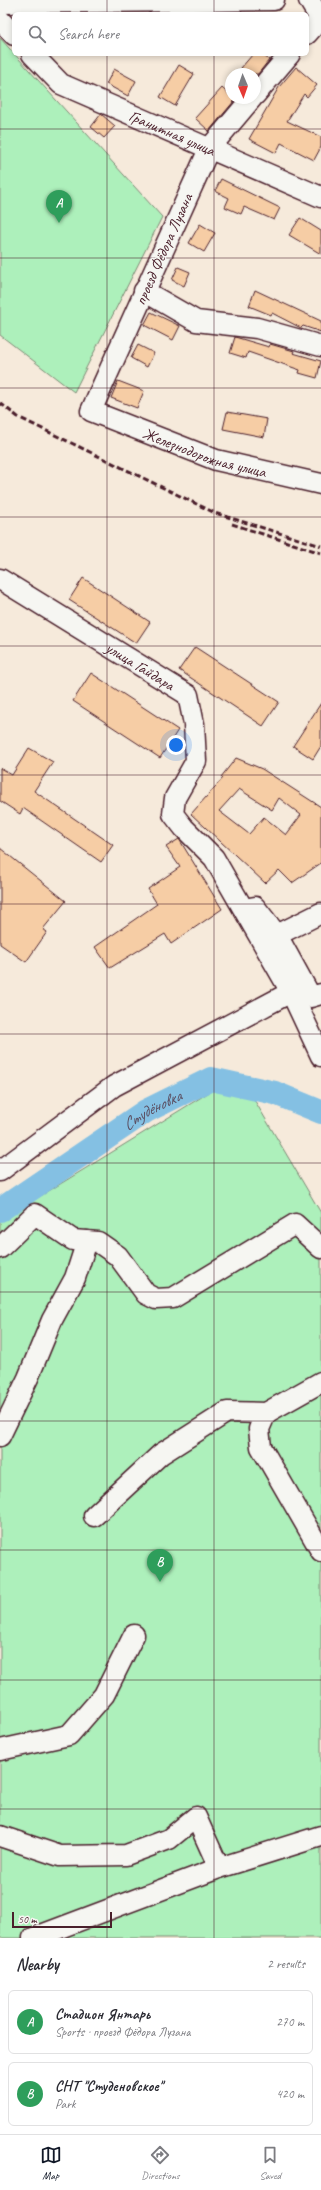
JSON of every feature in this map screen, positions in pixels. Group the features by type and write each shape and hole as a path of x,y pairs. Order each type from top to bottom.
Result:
{"street":[{"path":"0,3 274,0"},
{"path":"309,0 317,23"},
{"path":"0,20 12,33"},
{"name":"Гранитная улица","path":"34,56 61,84 209,150 321,197"},
{"path":"261,88 288,56"},
{"name":"проезд Фёдора Лузана","path":"92,411 144,291 209,150 247,104"},
{"path":"144,291 196,321 257,328 321,346"},
{"name":"Железнодорожная улица","path":"92,411 216,460 321,484"},
{"name":"улица Гайдара","path":"0,579 188,696 194,724 196,761 175,798 173,814 184,828 214,858 243,909"},
{"path":"321,994 311,997 278,934 255,907 243,909 291,992 321,1056"},
{"path":"278,934 321,913"},
{"path":"0,1171 114,1086 291,992"},
{"path":"0,1248 35,1214 73,1240 98,1242 118,1256 146,1294 156,1299 173,1298 295,1224 321,1248"},
{"path":"0,1436 28,1378 52,1320 75,1278 87,1241"},
{"path":"94,1516 161,1454 227,1412 266,1413 321,1382"},
{"path":"266,1413 259,1429 261,1447 321,1550"},
{"path":"0,1750 69,1735 104,1694 134,1635"},
{"path":"0,1836 60,1856 126,1855 169,1839 196,1817 219,1868"},
{"path":"33,1938 219,1868 321,1836"}],"green space":[{"path":"0,38 12,51 12,56 16,56 162,217 74,392 0,335"},
{"path":"239,1074 321,1213 321,1938 0,1938 0,1221"}],"building":[{"path":"251,56 264,56 269,60 261,70 261,68 241,68"},
{"path":"179,65 194,74 175,106 160,97"},
{"path":"296,67 317,85 307,97 304,94 287,121 321,137 321,147 314,160 281,143 276,153 249,139 279,87"},
{"path":"114,69 136,81 128,96 106,84"},
{"path":"222,88 225,91 225,104 232,104 209,131 195,118"},
{"path":"101,114 115,126 104,138 91,127"},
{"path":"221,179 280,208 274,220 244,207 241,214 225,207 229,198 215,191"},
{"path":"300,218 321,231 321,254 289,235"},
{"path":"200,224 215,233 204,252 189,243"},
{"path":"178,267 190,272 184,286 172,280"},
{"path":"255,290 321,321 321,332 303,326 301,328 272,313 271,315 249,306"},
{"path":"151,312 180,326 173,340 144,325"},
{"path":"235,337 269,347 270,344 294,351 293,353 321,361 317,378 299,373 300,370 248,352 246,358 230,353"},
{"path":"138,345 154,353 147,367 131,358"},
{"path":"118,381 144,391 137,408 111,398"},
{"path":"227,412 267,419 264,437 223,429"},
{"path":"83,578 150,622 136,643 69,600"},
{"path":"195,647 279,702 263,726 179,670"},
{"path":"91,673 178,730 160,758 73,701"},
{"path":"321,703 321,746 313,759 293,746"},
{"path":"29,748 53,762 34,791 113,845 101,862 23,808 20,814 0,801 0,768 12,775"},
{"path":"236,758 262,769 321,807 321,863 292,883 279,870 265,883 191,814 223,778 221,777","holes":["239,789 272,810 279,798 301,815 286,835 264,817 249,834 219,811"]},
{"path":"179,839 222,909 171,944 165,934 110,968 95,947 157,904 148,889 180,867 166,847"},
{"path":"0,848 66,901 43,929 47,932 26,962 0,944"}],"waterway":[{"name":"Студёновка","path":"0,1210 146,1111 211,1079 275,1093 321,1112"}],"railway":[{"path":"0,403 18,417 215,513 321,546"},
{"path":"232,524 321,553"}],"place":[{"name":"Стадион Янтарь","path":"59,223"},
{"name":"СНТ \"Студеновское\"","path":"160,1582"}]}
